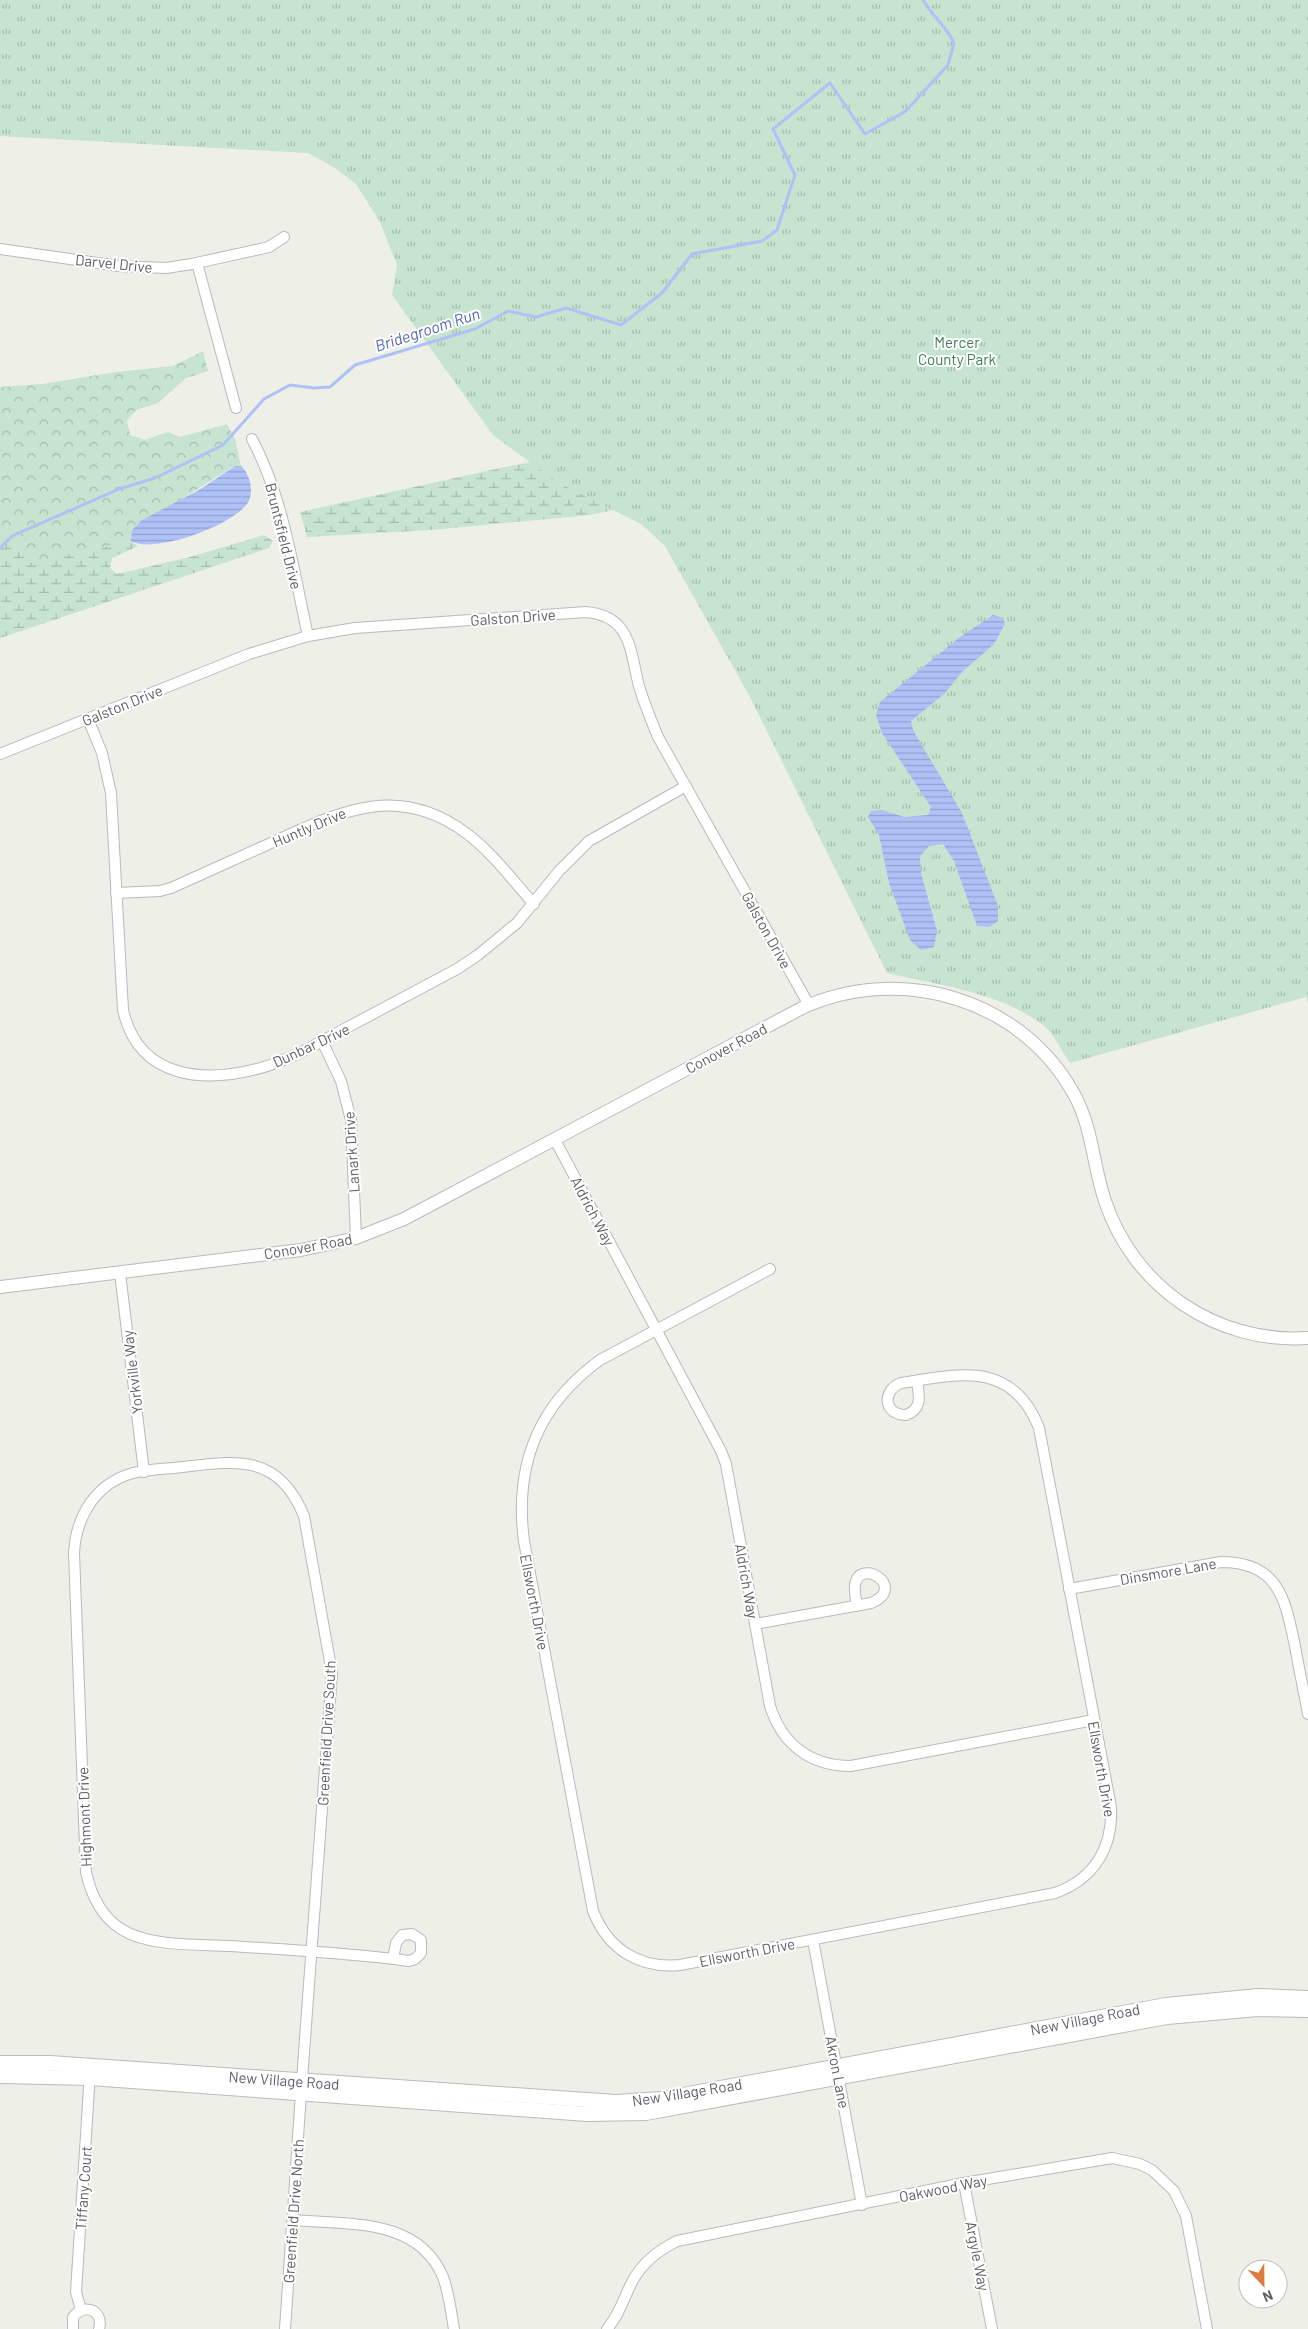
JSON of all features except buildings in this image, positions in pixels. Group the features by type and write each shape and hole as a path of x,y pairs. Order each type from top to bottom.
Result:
{"main road":[{"name":"New Village Road","path":"0,2063 616,2115 664,2111 1166,2004 1258,1996 1308,1998"},
{"name":"New Village Road","path":"838,2073 1167,2017 1258,2009 1308,2010"},
{"name":"New Village Road","path":"0,2076 90,2072"}],"street":[{"name":"Darvel Drive","path":"0,249 142,268 166,268 268,247 284,238"},
{"path":"197,263 236,408"},
{"name":"Bruntsfield Drive","path":"252,439 271,480 279,504 308,636"},
{"name":"Galston Drive","path":"0,754 249,654 308,636 355,628 586,612 603,616 613,621 632,646 639,684 647,711 658,736 808,1005"},
{"name":"Dunbar Drive","path":"88,719 102,753 111,793 123,1010 126,1022 138,1045 157,1063 183,1073 218,1074 239,1072 284,1060 478,955 517,923 559,871 589,841 686,786"},
{"name":"Huntly Drive","path":"116,893 171,888 333,815 359,808 386,806 420,810 451,823 479,844 534,904"},
{"name":"Conover Road","path":"0,1287 301,1250 356,1238 404,1219 808,1005 850,992 876,988 917,989 939,993 977,1006 1017,1028 1050,1059 1075,1096 1091,1135 1099,1180 1112,1220 1125,1244 1146,1272 1177,1299 1214,1322 1233,1330 1268,1338 1308,1338"},
{"name":"Lanark Drive","path":"322,1041 341,1081 351,1120 356,1238"},
{"name":"Aldrich Way","path":"555,1140 721,1451 726,1464 770,1706 774,1720 790,1743 801,1753 825,1764 850,1766 1094,1720"},
{"name":"Ellsworth Drive","path":"770,1269 600,1360 569,1385 544,1420 534,1439 522,1484 521,1520 524,1541 593,1911 598,1924 616,1947 627,1955 652,1965 680,1965 1055,1893 1079,1882 1090,1873 1105,1851 1112,1822 1111,1807 1039,1428 1026,1404 1006,1385 980,1375 953,1375 917,1380"},
{"name":"Yorkville Way","path":"120,1273 144,1472"},
{"name":"Greenfield Drive South","path":"89,1503 98,1493 114,1482 134,1473 231,1461 258,1466 271,1473 286,1486 298,1502 304,1516 332,1673 302,2087"},
{"name":"Highmont Drive","path":"89,1503 77,1527 74,1553 86,1872 95,1899 103,1912 122,1929 136,1937 151,1940 393,1959"},
{"name":"Dinsmore Lane","path":"1069,1589 1221,1562 1234,1562 1258,1570 1276,1586 1287,1606 1308,1714"},
{"path":"755,1624 857,1606"},
{"name":"Akron Lane","path":"813,1940 862,2205"},
{"name":"Tiffany Court","path":"81,2310 76,2292 90,2072"},
{"name":"Greenfield Drive North","path":"285,2329 302,2087"},
{"name":"Oakwood Way","path":"607,2329 621,2309 632,2281 641,2268 658,2252 677,2241 1098,2158 1125,2159 1152,2170 1174,2191 1186,2216 1207,2329"},
{"name":"Argyle Way","path":"964,2183 992,2329"},
{"path":"293,2220 383,2227 409,2237 430,2255 438,2266 444,2279 454,2329"},
{"path":"73,2329 73,2317 81,2310 90,2309 98,2314 101,2322 99,2329"}],"green space":[{"name":"Mercer County Park","path":"0,0 1308,0 1308,1004 1306,997 1070,1063 1047,1028 1007,1004 968,991 887,973 749,695 665,546 641,524 557,482 493,435 392,295 397,265 380,222 356,184 335,168 308,153 0,136"},
{"path":"203,351 208,371 186,378 158,403 136,410 127,421 130,435 145,440 168,432 180,437 227,424 235,439 241,466 234,466 132,530 131,541 29,563 7,535 0,534 0,387 42,384 116,372 173,366"},
{"path":"1049,360 667,499 590,515 431,530 307,537 300,512 505,467"},
{"path":"0,534 7,535 29,563 131,541 138,546 112,558 110,568 117,574 190,557 264,535 273,541 269,548 0,638"}],"water":[{"path":"235,466 241,466 246,473 251,485 251,494 244,508 232,517 196,534 176,540 158,544 142,544 131,541 132,530 142,520 199,490"},
{"path":"993,615 1003,618 1005,624 994,644 962,672 945,693 911,721 913,730 962,813 998,906 998,921 989,927 977,926 954,861 943,844 929,846 920,856 921,873 937,931 934,947 921,950 910,940 889,883 879,835 868,817 871,811 882,810 904,817 928,815 931,807 882,733 876,715 880,702 960,637"}],"waterway":[{"name":"Bridegroom Run","path":"0,548 12,536 119,489 155,478 223,445 264,399 290,385 314,388 330,387 355,365 475,329 508,311 536,317 566,308 621,325 662,293 692,254 762,241 777,230 795,175 773,129 830,83 865,134 906,111 948,65 954,43 923,0"}]}
